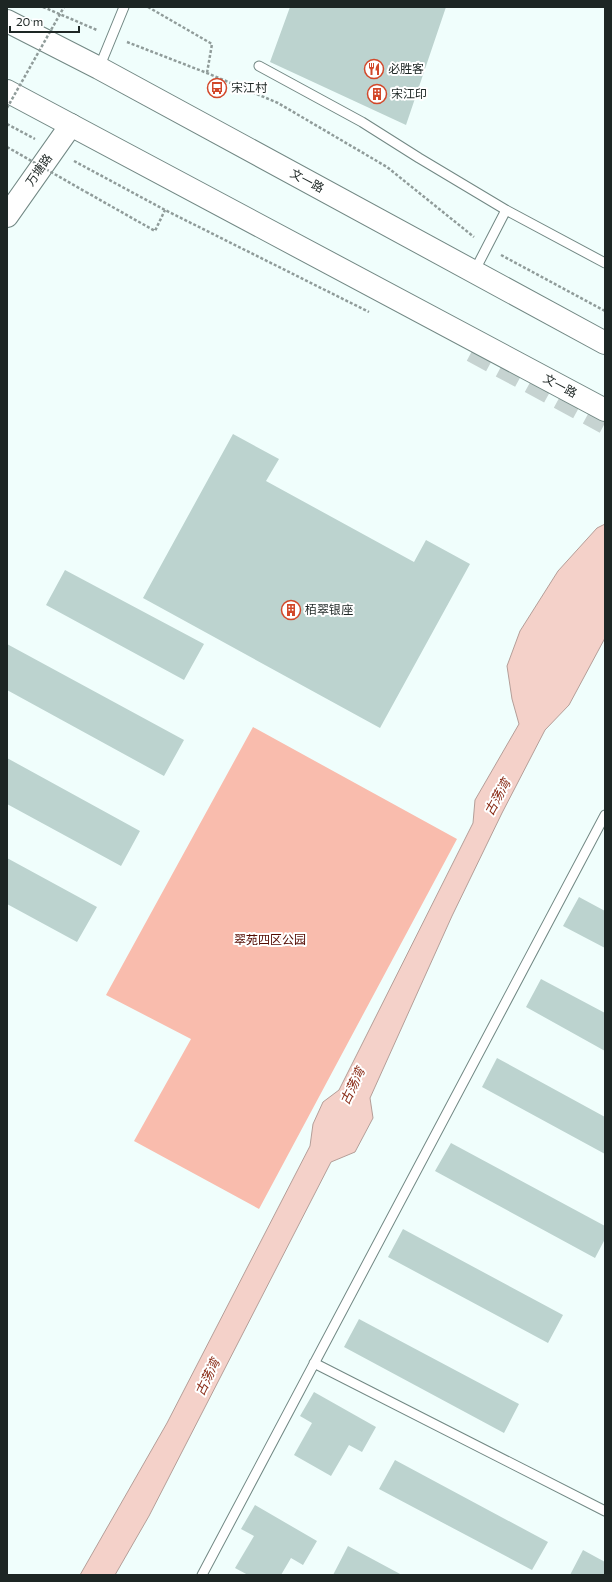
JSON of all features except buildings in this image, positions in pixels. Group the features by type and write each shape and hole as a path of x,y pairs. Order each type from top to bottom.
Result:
{"main road":[{"name":"文一路","path":"7,21 99,68 605,343"},
{"name":"文一路","path":"7,91 605,410"},
{"name":"万塘路","path":"7,216 71,124"}],"lane":[{"path":"99,68 124,7"},
{"path":"259,66 362,122 506,210 605,263"},
{"path":"474,272 506,210"},
{"path":"202,1575 605,815"},
{"path":"314,1363 605,1511"}],"path":[{"path":"43,7 278,103 387,167 486,247 605,311"},
{"path":"7,108 64,7"},
{"path":"148,7 212,44 207,73"},
{"path":"7,124 165,210 371,313"},
{"path":"7,147 155,231 165,210"}],"green space":[{"name":"翠苑四区公园","path":"253,727 457,839 259,1209 134,1141 191,1039 106,995"}],"water":[{"name":"古荡湾","path":"605,524 605,638 569,705 545,730 502,813 452,916 370,1098 373,1118 355,1152 331,1162 149,1516 115,1575 80,1575 167,1423 310,1146 313,1124 323,1102 339,1090 473,823 475,800 519,724 512,699 507,666 520,631 558,571 597,528"}],"tunnel":[{"path":"472,351 605,423"}],"place":[{"name":"必胜客","path":"374,69"},
{"name":"宋江村","path":"217,88"},
{"name":"宋江印","path":"377,94"},
{"name":"栢翠银座","path":"291,610"}]}
